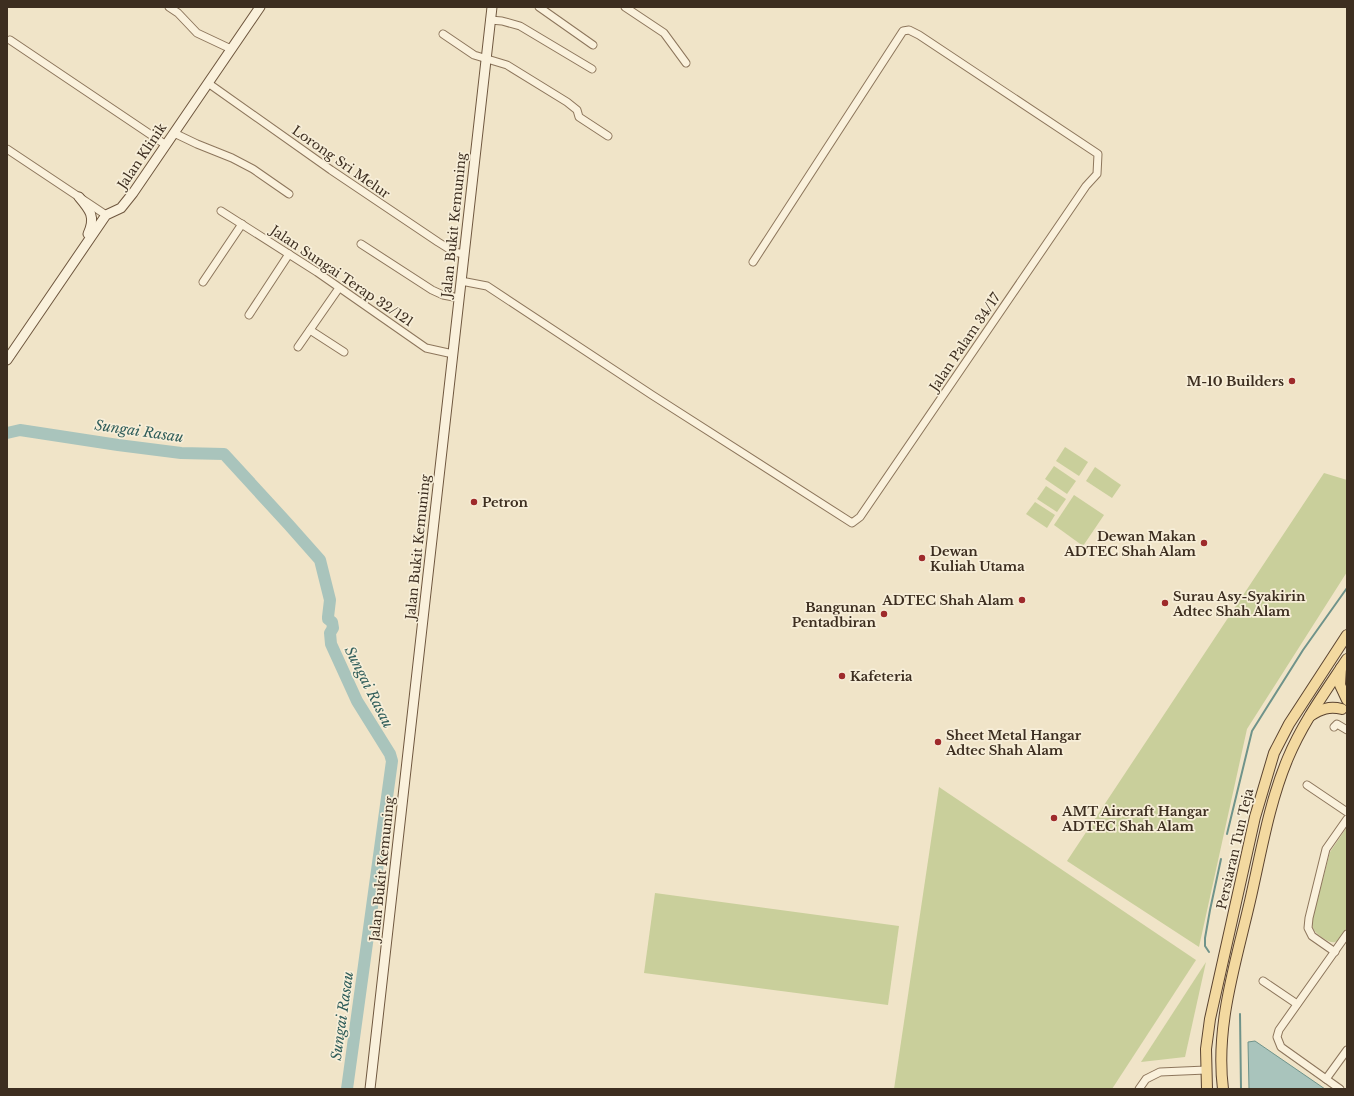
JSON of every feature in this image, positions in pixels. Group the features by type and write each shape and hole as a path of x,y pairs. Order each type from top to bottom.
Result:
{"main road":[{"name":"Jalan Bukit Kemuning","path":"370,1089 492,7"},
{"name":"Jalan Klinik","path":"106,215 121,208 127,202 231,49 256,8"},
{"path":"76,258 93,221 91,214 79,197"},
{"path":"7,360 106,215"},
{"name":"Persiaran Tun Teja","path":"1223,1089 1222,1043 1234,967 1278,788 1288,758 1347,635"},
{"name":"Persiaran Tun Teja","path":"1207,1089 1206,1049 1213,1002 1255,817 1274,753 1286,730 1341,668 1347,659"},
{"path":"1341,668 1340,683 1346,705"},
{"path":"1322,689 1346,705"},
{"path":"1308,717 1326,708 1346,705"}],"street":[{"path":"169,7 178,13 197,33 231,49"},
{"path":"539,7 593,45"},
{"path":"625,7 664,33 686,63"},
{"path":"490,20 502,21 520,26 592,70"},
{"name":"Jalan Palam 34/17","path":"461,280 487,286 652,395 852,523 860,517 1086,186 1097,174 1098,154 919,35 909,30 903,31 753,262"},
{"path":"443,34 474,55 507,65 567,102 576,110 579,117 608,136"},
{"path":"10,40 166,145"},
{"name":"Lorong Sri Melur","path":"208,83 331,170 451,251 464,254"},
{"path":"174,133 232,158 253,169 289,194"},
{"path":"7,149 106,215"},
{"name":"Jalan Sungai Terap 32/121","path":"220,211 289,254 426,348 453,354"},
{"path":"203,282 242,224"},
{"path":"362,244 432,290 443,295 459,298"},
{"path":"249,314 289,254"},
{"path":"298,348 339,288"},
{"path":"310,330 344,352"},
{"path":"1334,727 1337,724 1347,730"},
{"path":"1307,785 1347,812"},
{"path":"1335,952 1312,936 1308,928 1309,918 1326,849 1347,820"},
{"path":"1340,1089 1281,1047 1277,1037 1297,1004 1347,934"},
{"path":"1263,981 1297,1004"},
{"path":"1326,1079 1347,1050"},
{"path":"1139,1089 1146,1079 1160,1072 1206,1070"}],"green space":[{"path":"1065,447 1088,462 1079,476 1056,461"},
{"path":"1054,466 1076,481 1067,494 1045,479"},
{"path":"1095,467 1121,485 1112,498 1086,481"},
{"path":"1324,473 1347,480 1347,572 1247,729 1199,947 1067,861"},
{"path":"1046,486 1066,499 1057,512 1037,499"},
{"path":"1074,495 1104,515 1083,546 1054,525"},
{"path":"1035,502 1055,515 1047,528 1026,514"},
{"path":"939,787 1196,960 1112,1089 894,1089"},
{"path":"1347,827 1347,927 1339,939 1335,942 1330,942 1316,932 1313,928 1312,921 1330,852"},
{"path":"655,893 899,926 888,1005 644,973"},
{"path":"1206,962 1185,1057 1141,1062"}],"water":[{"path":"1255,1041 1325,1089 1249,1089 1248,1042"}],"waterway":[{"name":"Sungai Rasau","path":"7,433 20,430 181,453 224,454 320,560 330,600 328,619 332,622 333,628 330,633 331,644 357,701 390,754 392,761 347,1089"},
{"path":"1227,834 1252,731 1303,650 1347,588"},
{"path":"1209,952 1205,946 1205,938 1221,859"},
{"path":"1240,1014 1241,1089"}],"place":[{"name":"M-10 Builders","path":"1292,381"},
{"name":"Petron","path":"474,502"},
{"name":"Dewan Makan ADTEC Shah Alam","path":"1204,543"},
{"name":"Dewan Kuliah Utama","path":"922,558"},
{"name":"ADTEC Shah Alam","path":"1022,600"},
{"name":"Surau Asy-Syakirin Adtec Shah Alam","path":"1165,603"},
{"name":"Bangunan Pentadbiran","path":"884,614"},
{"name":"Kafeteria","path":"842,676"},
{"name":"Sheet Metal Hangar Adtec Shah Alam","path":"938,742"},
{"name":"AMT Aircraft Hangar ADTEC Shah Alam","path":"1054,818"}]}
